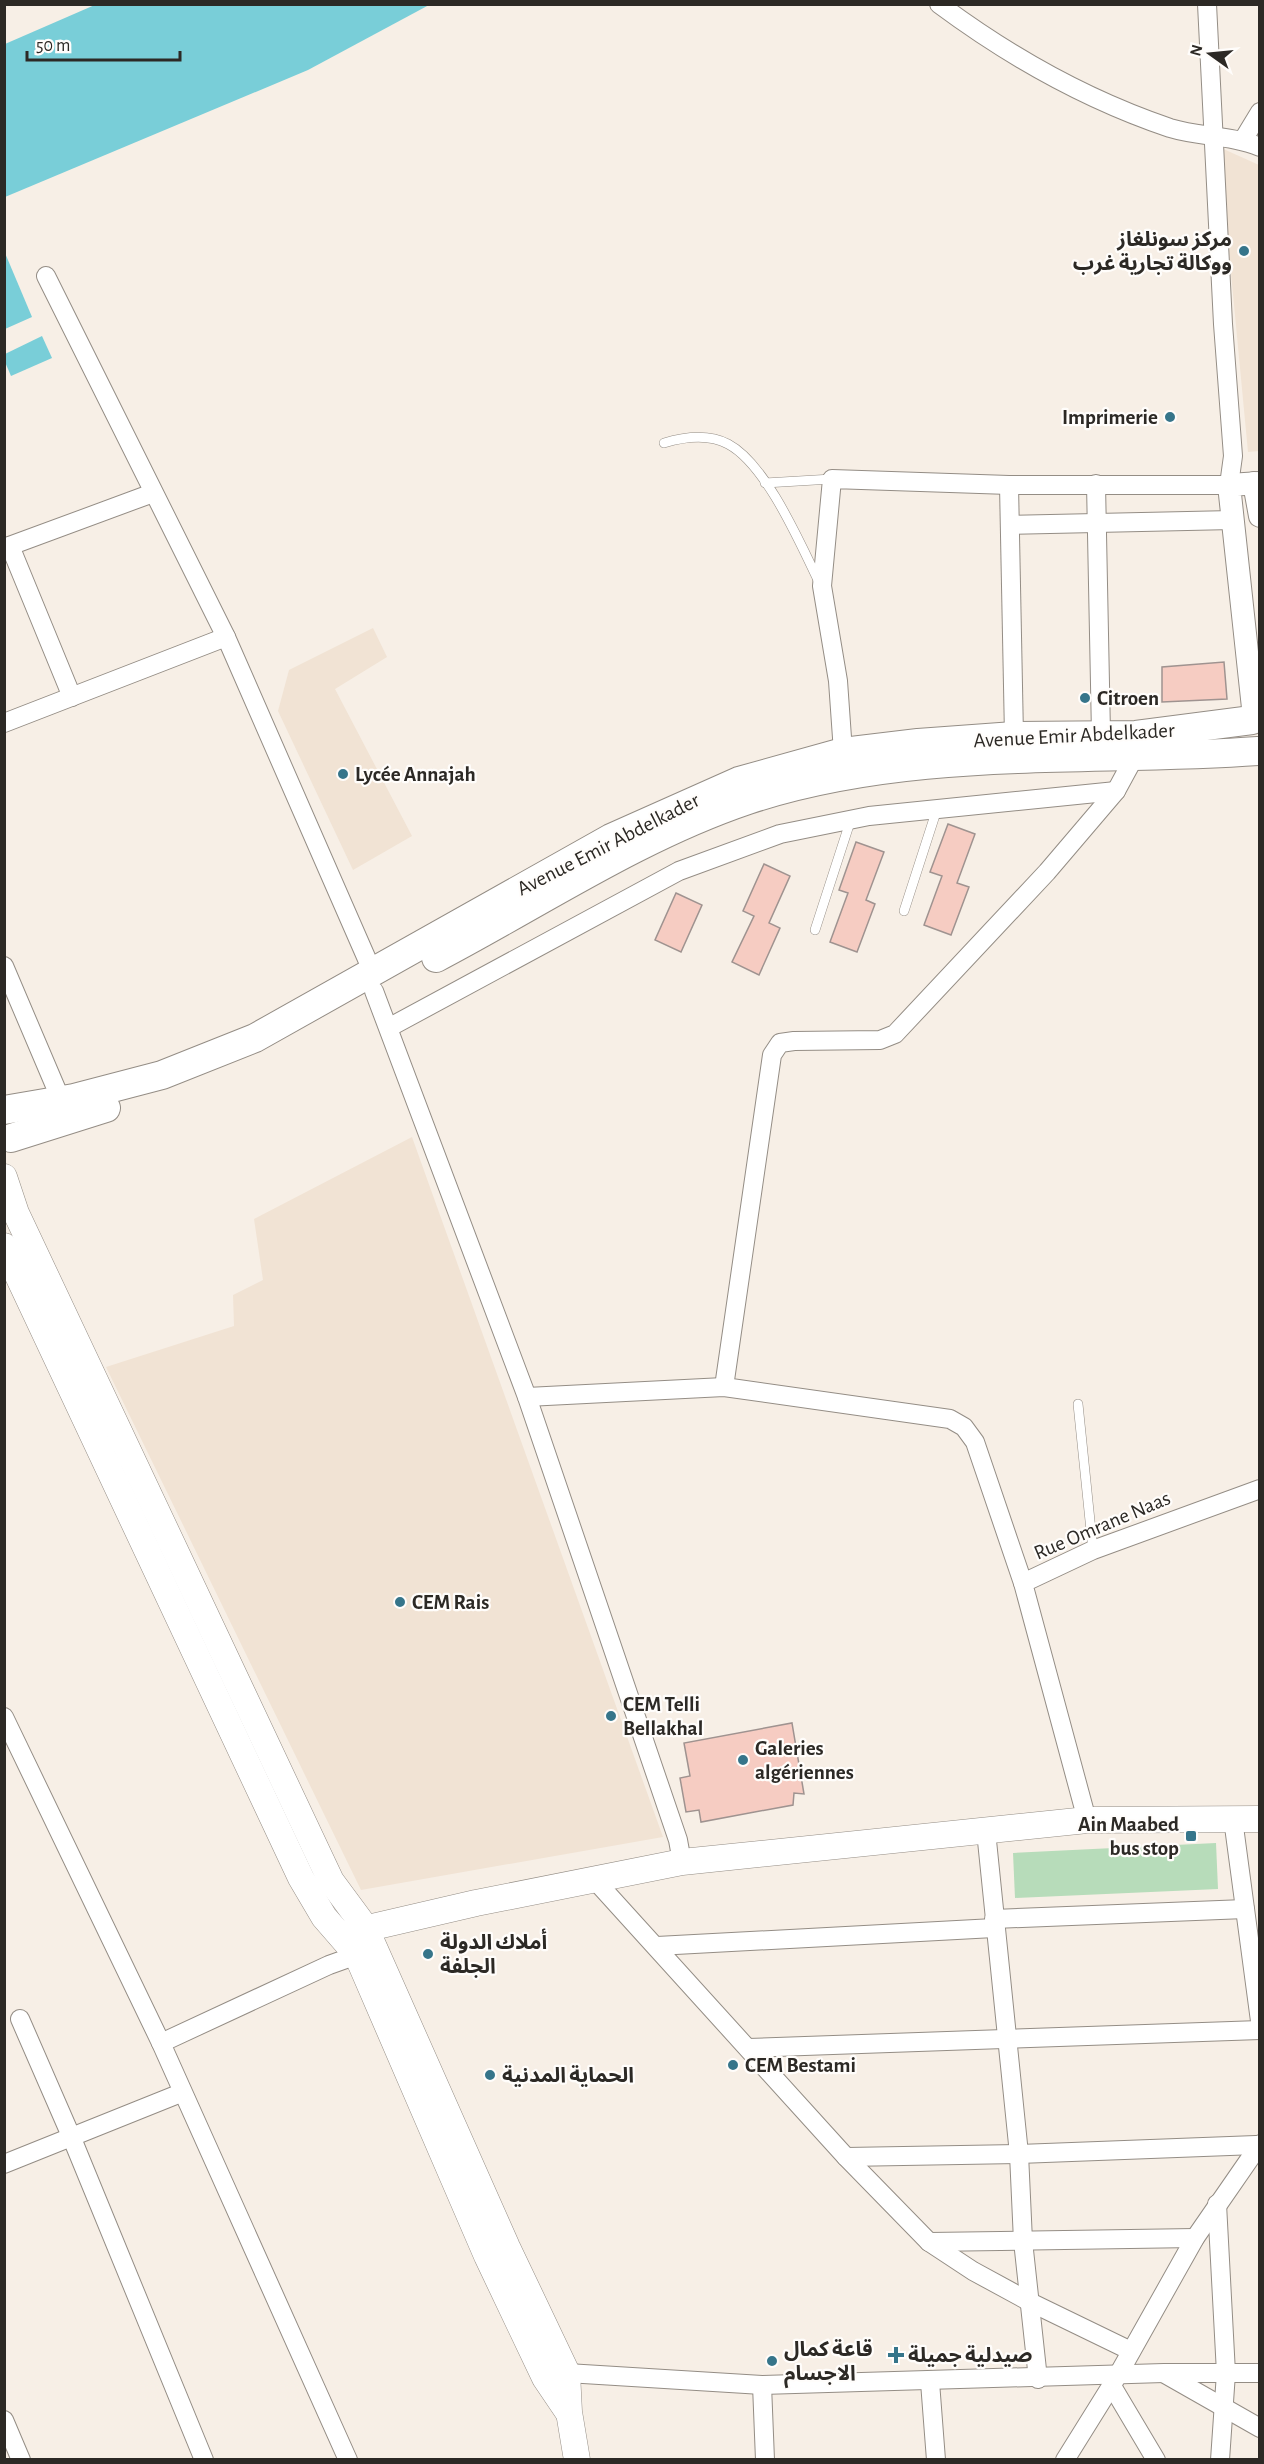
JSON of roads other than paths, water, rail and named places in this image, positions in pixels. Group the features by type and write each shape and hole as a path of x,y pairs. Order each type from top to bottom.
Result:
{"main road":[{"name":"Avenue Emir Abdelkader","path":"8,1146 186,1085 284,1039 517,889 611,838 689,801 739,781 843,752 1014,736 1101,734 1135,746 1255,716"},
{"path":"1255,716 1249,726 1250,740 1259,751"},
{"name":"Avenue Emir Abdelkader","path":"4,1110 61,1100 162,1075 255,1038 374,982 690,823 749,800 847,774 1135,746 1259,751"},
{"path":"4,1110 9,1119 8,1146"},
{"path":"4,1177 16,1213 331,1881 365,1927 497,2252"},
{"path":"4,1246 296,1867 312,1899 357,1955 556,2376 568,2412 577,2460"},
{"path":"340,1936 365,1927 682,1862 1088,1820 1260,1819"}],"street":[{"path":"939,4 998,46 1092,96 1171,128 1251,144 1260,112"},
{"path":"1207,4 1233,456 1229,485 1255,716"},
{"path":"46,276 226,637 374,982 527,1397 678,1840 682,1862"},
{"path":"1233,456 1257,483 1260,516"},
{"path":"843,752 838,681 822,586 832,479 1009,485 1257,483"},
{"path":"1096,484 1101,734"},
{"path":"1009,485 1014,736"},
{"path":"72,697 7,547 153,493"},
{"path":"1010,525 1260,520"},
{"path":"4,723 226,637"},
{"path":"723,1387 772,1055 780,1043 880,1040 895,1034 1047,872 1116,791 1135,746"},
{"path":"390,1027 679,871 780,834 851,819 1116,791"},
{"path":"4,966 61,1100"},
{"path":"527,1397 723,1387 950,1419 964,1427 975,1442 1023,1583"},
{"name":"Rue Omrane Naas","path":"1088,1820 1023,1583 1093,1550 1260,1489"},
{"path":"4,1717 161,2043 348,2460"},
{"path":"1233,1819 1260,2021"},
{"path":"986,1831 1019,2154 1023,2241 1038,2379"},
{"path":"594,1879 846,2157 928,2242 973,2271 1030,2302 1131,2352"},
{"path":"657,1946 1245,1909"},
{"path":"161,2043 329,1965 357,1955"},
{"path":"20,2019 71,2136 204,2460"},
{"path":"748,2048 1260,2030"},
{"path":"4,2164 182,2093"},
{"path":"846,2157 1019,2154 1258,2144"},
{"path":"1065,2460 1115,2381 1196,2238 1258,2144"},
{"path":"1217,2204 1226,2373 1220,2460"},
{"path":"928,2242 1196,2238"},
{"path":"556,2376 762,2385 1038,2379 1115,2381 1164,2373 1260,2373"},
{"path":"1164,2373 1260,2428"},
{"path":"1115,2381 1156,2460"},
{"path":"930,2382 936,2460"},
{"path":"762,2385 765,2460"},
{"path":"4,2420 21,2460"}],"lane":[{"path":"664,443 681,438 711,439 729,444 756,469 788,519 822,586"},
{"path":"765,483 832,479"},
{"path":"904,911 937,809"},
{"path":"815,930 851,819"},
{"path":"1078,1404 1093,1550"}],"water":[{"path":"97,4 429,5 308,70 5,197 5,44"},
{"path":"5,253 32,317 4,329"},
{"path":"42,336 52,358 11,376 5,362 5,354"}],"place":[{"name":"مركز سونلغاز ووكالة تجارية غرب","path":"1244,251"},
{"name":"Imprimerie","path":"1170,417"},
{"name":"Citroen","path":"1085,698"},
{"name":"Lycée Annajah","path":"343,774"},
{"name":"CEM Rais","path":"400,1602"},
{"name":"CEM Telli Bellakhal","path":"611,1716"},
{"name":"Galeries algériennes","path":"743,1760"},
{"name":"Ain Maabed bus stop","path":"1191,1836"},
{"name":"أملاك الدولة الجلفة","path":"428,1954"},
{"name":"CEM Bestami","path":"733,2065"},
{"name":"الحماية المدنية","path":"490,2075"},
{"name":"صيدلية جميلة","path":"896,2355"},
{"name":"قاعة كمال الاجسام","path":"772,2361"}]}
